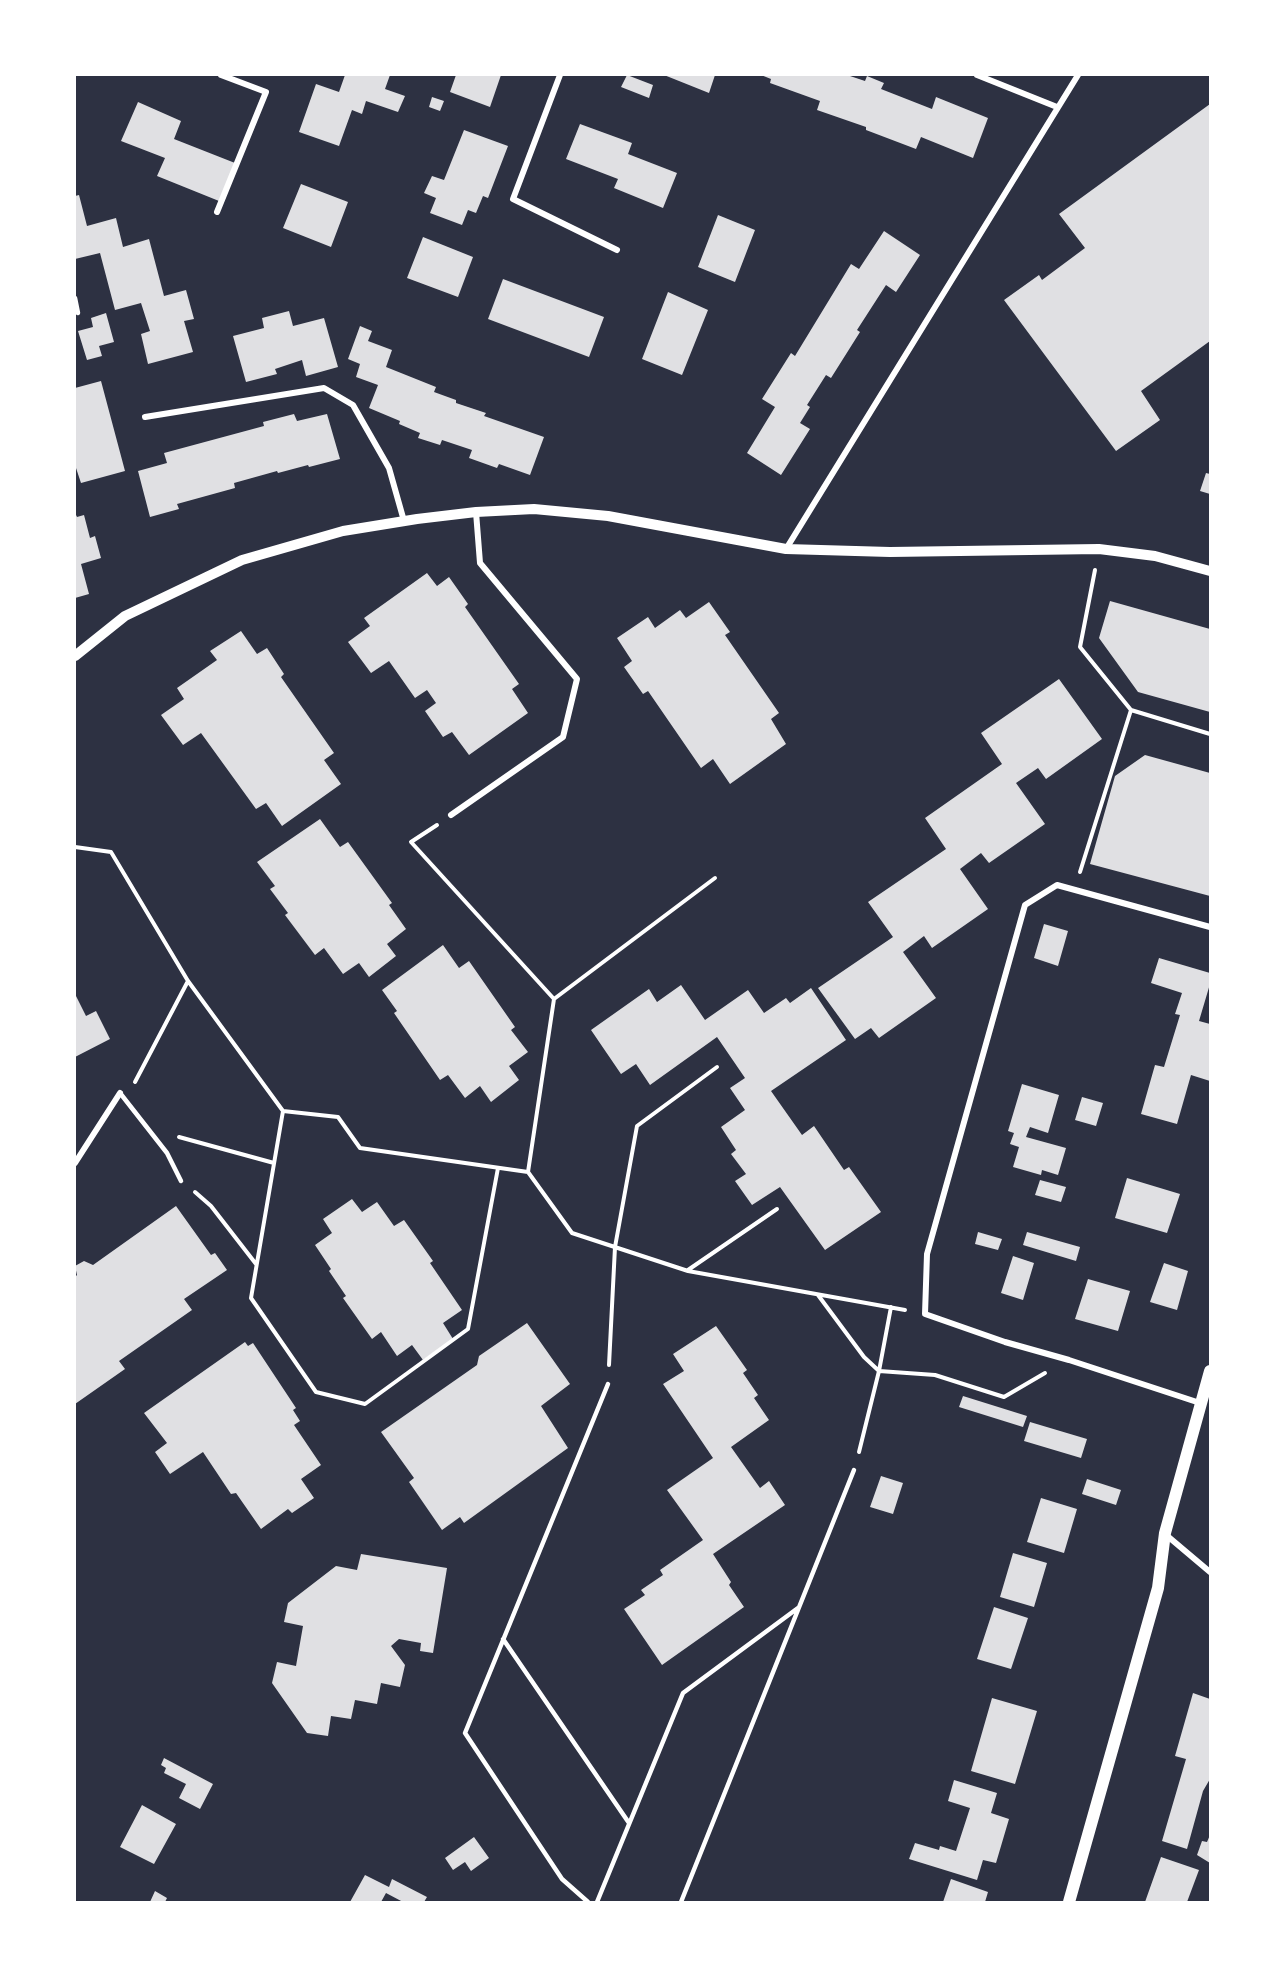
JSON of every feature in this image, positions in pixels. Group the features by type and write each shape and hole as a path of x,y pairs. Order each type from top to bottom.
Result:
{"main road":[{"path":"1069,1902 1158,1588 1164,1533 1210,1371"}],"street":[{"path":"217,212 266,92 220,75"},
{"path":"560,75 513,199 617,250"},
{"path":"977,75 1058,107"},
{"path":"786,549 1078,75"},
{"path":"145,417 324,388 352,405 389,468 404,521"},
{"path":"75,656 124,616 242,560 343,531 476,513 534,509 608,516 786,549 890,552 1099,549 1155,556 1210,571"},
{"path":"451,815 563,737 577,680 480,563 476,513"},
{"path":"1200,1402 1005,1342 925,1314 927,1254 1025,905 1057,885 1210,927"},
{"path":"75,1163 120,1093"},
{"path":"1164,1533 1210,1572"}],"lane":[{"path":"75,298 78,313"},
{"path":"120,1093 167,1153 181,1181"},
{"path":"588,1902 562,1879 465,1733 608,1384"},
{"path":"681,1902 854,1470"},
{"path":"597,1902 683,1693 800,1606"},
{"path":"503,1639 629,1823"}],"path":[{"path":"1099,549 1080,647 1131,710 1210,734"},
{"path":"1075,891 1131,710"},
{"path":"451,815 411,842 554,999"},
{"path":"75,847 111,852 189,981 283,1111 251,1298 316,1392 364,1404 468,1329 498,1168"},
{"path":"715,878 554,999 528,1172 572,1233 688,1271 925,1314"},
{"path":"120,1093 135,1082 189,981"},
{"path":"608,1384 615,1247 637,1126 717,1067"},
{"path":"283,1111 338,1118 360,1148 528,1172"},
{"path":"172,1135 274,1163"},
{"path":"181,1181 211,1206 257,1264"},
{"path":"688,1271 777,1209"},
{"path":"818,1294 864,1358 879,1371 935,1375 1004,1397 1069,1360"},
{"path":"854,1470 879,1371 891,1307"}],"building":[{"path":"345,75 390,75 385,89 405,96 398,112 366,101 362,114 352,110 339,146 299,132 316,84 339,92"},
{"path":"456,75 501,75 490,107 450,92"},
{"path":"627,75 653,85 649,98 621,87"},
{"path":"664,75 715,75 709,93"},
{"path":"761,75 847,75 865,81 867,76 884,83 881,89 932,109 936,97 988,118 973,158 921,137 916,149 866,130 866,127 817,110 820,101 770,83 771,79"},
{"path":"432,97 444,101 440,111 429,107"},
{"path":"138,102 181,121 174,139 235,163 219,201 157,176 165,158 121,141"},
{"path":"1210,104 1210,341 1141,391 1160,420 1116,451 1004,300 1039,275 1042,280 1085,248 1059,214"},
{"path":"580,124 632,143 628,154 677,173 663,208 614,188 618,179 566,159"},
{"path":"464,130 508,146 488,198 483,196 476,213 468,210 462,225 430,213 436,198 424,193 432,176 444,180"},
{"path":"301,184 348,202 331,247 283,228"},
{"path":"79,195 87,226 116,218 123,247 149,239 164,296 186,290 194,319 184,321 193,352 148,364 141,334 150,331 141,303 115,310 100,253 75,259 75,196"},
{"path":"718,215 755,230 735,282 698,267"},
{"path":"884,231 920,255 896,292 886,285 857,330 860,332 831,378 826,375 807,405 810,407 800,423 810,429 781,475 747,453 775,407 762,399 791,353 795,356 851,264 859,269"},
{"path":"423,237 473,257 458,297 407,278"},
{"path":"503,279 604,317 589,357 488,319"},
{"path":"668,292 708,310 682,375 642,359"},
{"path":"289,311 293,326 324,318 338,367 306,376 302,360 275,369 277,374 246,382 233,336 264,328 262,318"},
{"path":"106,313 114,342 99,346 102,356 87,360 78,331 93,327 91,318"},
{"path":"360,326 372,331 368,341 392,350 386,367 436,387 434,392 456,400 456,403 486,413 484,416 544,437 530,475 499,464 497,468 469,458 472,450 442,440 440,445 418,438 420,433 399,424 400,421 369,408 378,385 356,377 360,364 348,359"},
{"path":"101,381 125,471 81,483 75,465 75,388"},
{"path":"294,414 297,421 327,414 340,459 278,473 277,471 234,483 235,488 177,504 179,509 150,517 138,471 167,463 164,453 264,426 263,422"},
{"path":"1206,473 1210,474 1210,494 1200,491"},
{"path":"75,513 77,517 84,515 90,538 95,536 101,558 81,564 89,594 75,598"},
{"path":"427,573 437,586 449,577 468,604 465,607 519,684 512,689 528,713 469,755 452,732 443,737 425,711 436,703 427,690 415,698 389,661 371,673 348,642 370,626 364,618"},
{"path":"1110,601 1210,629 1210,712 1138,692 1099,638"},
{"path":"709,602 730,632 725,635 779,713 771,719 786,744 730,784 713,759 701,768 648,691 643,694 624,667 632,661 617,638 648,617 655,628 680,610 686,618"},
{"path":"241,631 257,654 267,648 284,674 281,677 334,753 324,760 341,784 282,826 266,803 256,809 201,733 183,745 161,715 184,699 177,688 217,660 210,651"},
{"path":"1059,679 1102,739 1046,779 1038,768 1016,783 1045,824 989,863 981,853 960,869 988,909 932,948 924,936 903,952 936,998 879,1038 871,1028 855,1039 818,988 893,937 868,902 946,849 925,818 1002,764 981,733"},
{"path":"1145,755 1210,773 1210,896 1090,864 1115,776"},
{"path":"320,819 340,847 348,842 392,903 389,905 406,929 387,944 396,956 369,977 359,963 343,974 324,948 315,955 285,915 288,913 270,889 275,886 257,862"},
{"path":"1044,924 1068,931 1058,966 1034,958"},
{"path":"443,945 459,968 469,961 515,1027 511,1030 528,1052 509,1066 519,1080 491,1102 480,1086 465,1098 448,1075 440,1080 394,1013 397,1011 382,990"},
{"path":"1159,958 1210,973 1210,984 1199,1021 1210,1024 1210,1081 1191,1075 1177,1124 1141,1114 1155,1065 1164,1067 1180,1015 1175,1014 1182,993 1151,983"},
{"path":"681,985 705,1020 748,990 764,1013 786,998 790,1003 811,988 846,1040 771,1091 802,1135 814,1126 844,1170 849,1167 881,1212 825,1250 780,1187 752,1205 735,1181 746,1174 731,1154 736,1150 721,1127 745,1110 730,1088 745,1078 717,1037 650,1085 636,1064 621,1074 591,1030 649,989 657,1002"},
{"path":"75,994 86,1016 96,1011 110,1039 75,1057"},
{"path":"1022,1084 1059,1095 1048,1133 1030,1127 1026,1137 1066,1148 1058,1175 1042,1170 1041,1175 1013,1167 1019,1147 1010,1144 1014,1133 1008,1131"},
{"path":"1082,1097 1103,1103 1096,1126 1075,1120"},
{"path":"1127,1178 1180,1194 1167,1233 1115,1218"},
{"path":"1040,1180 1066,1187 1061,1202 1035,1195"},
{"path":"352,1199 362,1212 377,1202 394,1226 404,1220 433,1261 430,1263 462,1310 443,1323 453,1339 423,1360 412,1345 397,1356 381,1332 372,1339 343,1298 346,1296 315,1245 332,1233 323,1219"},
{"path":"176,1206 211,1255 215,1253 227,1270 184,1299 192,1310 119,1361 125,1369 75,1404 75,1277 77,1275 75,1266 84,1261 93,1265"},
{"path":"978,1232 1002,1239 998,1250 975,1244"},
{"path":"1027,1232 1080,1247 1076,1261 1023,1245"},
{"path":"1013,1256 1034,1263 1023,1300 1001,1293"},
{"path":"1164,1263 1188,1271 1177,1310 1150,1302"},
{"path":"1088,1279 1130,1291 1118,1331 1075,1319"},
{"path":"527,1323 570,1384 541,1406 568,1448 464,1523 460,1517 442,1530 409,1482 414,1478 381,1432 477,1365 479,1356"},
{"path":"716,1326 747,1370 743,1373 758,1395 754,1398 769,1420 731,1447 760,1488 769,1481 785,1505 713,1554 731,1582 729,1585 744,1607 662,1665 624,1609 645,1595 641,1590 663,1575 660,1570 703,1540 667,1490 713,1458 663,1384 684,1371 673,1354"},
{"path":"245,1342 248,1346 253,1343 296,1408 293,1410 300,1421 294,1425 321,1465 301,1479 314,1498 292,1513 288,1509 261,1529 236,1493 231,1494 203,1452 170,1474 155,1452 167,1443 144,1413"},
{"path":"963,1396 1027,1416 1023,1427 959,1407"},
{"path":"1030,1422 1087,1439 1081,1458 1024,1441"},
{"path":"881,1476 903,1483 893,1514 870,1507"},
{"path":"1087,1479 1121,1490 1116,1505 1082,1494"},
{"path":"1041,1498 1077,1509 1064,1553 1027,1542"},
{"path":"1013,1553 1047,1563 1034,1607 1000,1597"},
{"path":"361,1554 447,1568 433,1653 420,1651 421,1643 399,1639 391,1646 405,1665 400,1687 381,1683 377,1704 355,1700 351,1719 331,1716 328,1736 307,1733 272,1683 277,1662 296,1666 303,1626 284,1622 288,1603 336,1566 357,1570"},
{"path":"994,1607 1028,1618 1011,1669 977,1659"},
{"path":"1193,1693 1210,1699 1210,1779 1203,1791 1187,1849 1162,1841 1186,1759 1175,1756"},
{"path":"992,1698 1037,1711 1015,1784 971,1771"},
{"path":"164,1758 213,1784 200,1809 179,1798 186,1784 164,1773 166,1768 161,1765"},
{"path":"954,1780 997,1793 991,1813 1009,1819 996,1863 983,1860 977,1880 909,1859 915,1843 939,1850 940,1846 956,1851 970,1808 948,1801"},
{"path":"142,1805 176,1824 154,1864 120,1847"},
{"path":"1210,1835 1210,1863 1197,1855 1202,1841 1207,1842"},
{"path":"474,1837 489,1858 471,1871 465,1862 453,1870 445,1858"},
{"path":"1161,1857 1199,1870 1187,1902 1145,1902"},
{"path":"365,1875 389,1887 392,1879 427,1897 424,1902 403,1902 386,1893 381,1902 350,1902"},
{"path":"951,1879 988,1892 985,1902 943,1902"},
{"path":"155,1891 167,1898 165,1902 150,1902"}]}
